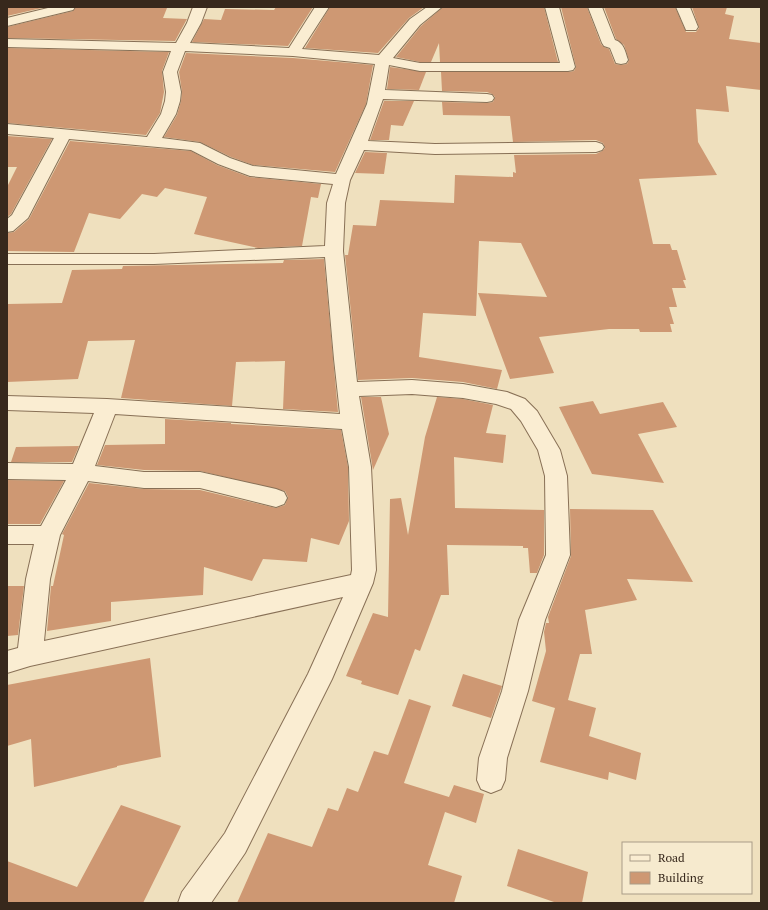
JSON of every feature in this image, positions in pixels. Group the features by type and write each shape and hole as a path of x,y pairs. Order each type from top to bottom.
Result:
{"street":[{"path":"7,22 68,7"},
{"path":"152,143 172,104 174,94 170,82 171,68 181,47 193,28 200,7"},
{"path":"293,52 322,7"},
{"path":"193,903 235,843 319,679 361,583 364,570 360,466 352,422 344,359 334,251 336,203 342,180 358,146 374,104 383,60 415,22 435,7"},
{"path":"7,43 181,47 293,52 383,60 420,67 568,68 552,7"},
{"path":"595,7 609,43 616,45 620,60"},
{"path":"683,7 691,26"},
{"path":"376,94 487,98"},
{"path":"7,129 194,146 224,161 250,171 342,180"},
{"path":"7,227 19,218 64,134"},
{"path":"358,146 435,149 596,147"},
{"path":"7,259 154,260 334,251"},
{"path":"348,389 412,387 463,391 500,397 518,404 529,416 549,450 556,476 558,554 532,620 515,691 493,758 491,780"},
{"path":"7,403 107,406 352,422"},
{"path":"107,406 102,423 81,472 48,535 18,659 361,583"},
{"path":"7,472 81,472 144,480 200,480 276,498"},
{"path":"7,535 48,535"}],"building":[{"path":"7,7 46,7 7,16"},
{"path":"76,7 167,8 163,18 187,19 175,41 7,38 7,27 73,11"},
{"path":"276,7 313,7 288,46 192,42 204,19 221,20 225,9 274,10"},
{"path":"330,7 424,7 409,18 378,53 305,48"},
{"path":"443,7 544,7 558,62 440,62 439,43 431,62 420,62 396,57 421,26"},
{"path":"561,7 587,7 601,44 609,49 615,64 627,64 629,60 624,45 616,39 604,7 675,7 686,32 696,32 699,28 692,7 727,7 725,14 734,16 729,39 761,43 761,90 726,86 729,112 696,109 698,142 717,175 639,179 653,244 670,244 672,250 677,250 686,280 683,280 686,288 672,288 677,307 669,307 674,324 670,324 672,332 640,332 639,329 609,329 539,337 554,373 510,379 478,293 547,297 521,243 479,241 476,316 423,313 419,357 502,370 497,389 463,382 412,378 358,380 345,255 348,255 353,225 376,226 380,200 454,203 455,175 513,177 513,172 516,173 514,155 596,154 605,148 603,143 596,140 513,142 510,116 443,115 442,102 487,103 493,102 495,97 487,92 442,91 441,72 574,71 576,67"},
{"path":"7,48 169,52 162,71 164,92 160,113 146,135 7,123"},
{"path":"186,53 293,58 373,65 366,104 335,172 253,165 231,157 200,142 164,137 177,115 181,101 182,92 179,72"},
{"path":"390,67 426,72 419,90 387,89"},
{"path":"384,101 414,101 403,126 391,125 389,140 370,140"},
{"path":"7,136 52,139 11,214 7,217 7,187 17,167 7,167"},
{"path":"70,141 191,151 217,165 249,177 321,184 318,198 311,197 302,246 258,248 194,234 207,197 165,188 157,197 142,194 120,219 89,213 74,252 7,251 7,233 14,232 29,219"},
{"path":"365,152 387,153 384,174 355,173"},
{"path":"324,259 338,412 283,409 285,361 236,362 232,406 121,398 135,340 88,341 78,379 7,382 7,304 62,303 72,270 122,269 123,266 283,263 284,260"},
{"path":"361,397 381,397 389,434 373,470"},
{"path":"437,397 463,399 493,405 486,433 506,435 503,463 454,457 455,508 544,510 544,555 537,573 530,573 528,548 523,548 523,546 447,545 449,595 441,595 420,651 415,649 398,695 361,684 362,681 346,676 373,613 388,617 390,499 401,498 408,535 425,437"},
{"path":"593,401 600,414 663,402 677,427 638,434 664,483 592,474 559,407"},
{"path":"165,419 341,430 348,467 349,521 339,545 311,538 307,562 263,559 252,581 204,567 203,595 111,602 111,621 47,631 51,586 53,586 64,535 62,534 89,483 144,489 200,490 276,508 285,505 288,497 285,491 200,471 144,470 97,465 105,445 165,444"},
{"path":"79,446 72,462 11,462 16,447"},
{"path":"7,480 64,481 40,524 7,524"},
{"path":"570,509 653,510 693,582 627,579 637,600 585,610 592,654 580,654 568,700 596,708 589,736 641,753 636,780 609,772 608,780 540,762 555,708 532,701 546,651 544,632 546,623 549,623 548,617 571,556"},
{"path":"7,586 24,586 18,635 7,636"},
{"path":"150,658 161,757 117,766 34,787 31,739 7,746 7,685"},
{"path":"463,674 502,686 491,718 452,706"},
{"path":"409,699 431,706 404,783 449,797 454,785 484,794 476,823 445,812 428,865 462,876 454,903 237,903 268,833 312,847 328,808 338,811 347,788 358,792 374,751 388,755"},
{"path":"121,805 181,826 143,903 7,903 7,861 77,887"},
{"path":"518,849 588,872 582,903 557,903 507,886"}]}
